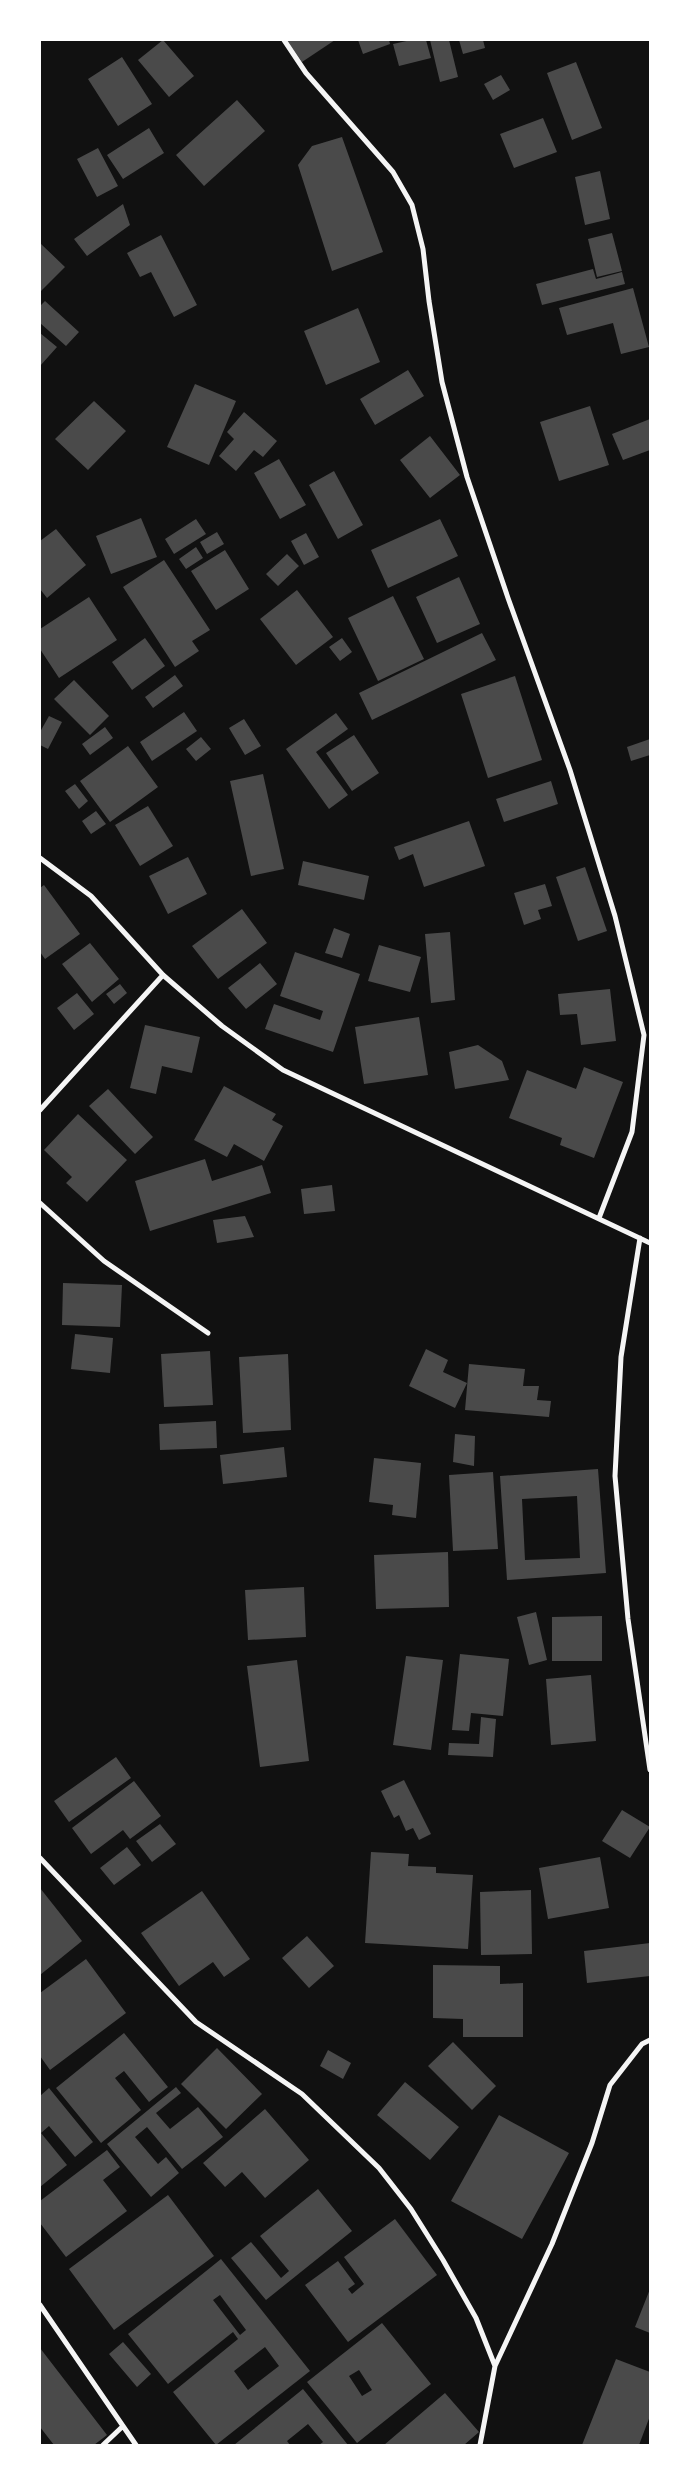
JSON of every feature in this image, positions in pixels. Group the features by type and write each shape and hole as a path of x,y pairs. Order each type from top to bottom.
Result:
{"street":[{"path":"284,40 306,73 393,172 412,204 424,249 429,301 442,382 467,477 570,770 615,916 644,1035 632,1132 599,1218"},
{"path":"40,858 91,896 163,975 222,1026 283,1070 650,1243"},
{"path":"40,1110 163,975"},
{"path":"40,1203 104,1261 208,1333"},
{"path":"640,1238 621,1357 615,1476 628,1619 650,1770"},
{"path":"40,1858 196,2022 302,2094 379,2168 411,2209 443,2260 476,2318 495,2366"},
{"path":"480,2445 495,2366 552,2244 592,2143 610,2085 642,2044 650,2040"},
{"path":"40,2306 136,2445"},
{"path":"104,2445 122,2427"}],"building":[{"path":"163,40 194,76 169,97 138,60"},
{"path":"287,40 335,40 302,62"},
{"path":"358,40 389,40 390,44 363,54"},
{"path":"411,40 426,40 431,58 399,66 393,44"},
{"path":"430,40 449,40 458,77 440,82"},
{"path":"459,40 483,40 485,48 463,54"},
{"path":"122,57 152,104 118,126 88,79"},
{"path":"576,62 602,128 572,140 547,73"},
{"path":"501,75 510,90 493,100 484,84"},
{"path":"237,100 265,131 204,186 176,155"},
{"path":"543,118 557,152 514,168 500,134"},
{"path":"149,128 164,153 123,179 107,155"},
{"path":"342,137 383,252 332,271 298,165 312,146"},
{"path":"98,148 118,186 97,197 77,159"},
{"path":"600,171 610,219 585,225 575,177"},
{"path":"123,204 130,225 87,256 74,239"},
{"path":"612,233 622,271 597,277 588,239"},
{"path":"161,235 197,305 174,317 151,272 140,277 127,253"},
{"path":"40,243 65,267 40,292"},
{"path":"593,269 596,279 622,272 625,284 542,305 536,284"},
{"path":"633,288 649,347 621,354 613,323 567,335 559,308"},
{"path":"45,301 79,332 66,346 40,323 40,306"},
{"path":"358,308 380,362 326,385 304,331"},
{"path":"40,333 57,347 40,366"},
{"path":"408,370 424,396 375,425 360,399"},
{"path":"195,384 236,401 209,465 167,447"},
{"path":"94,401 126,431 88,470 55,439"},
{"path":"590,406 609,465 559,481 540,422"},
{"path":"244,412 277,441 263,457 254,450 236,471 219,456 234,439 227,432"},
{"path":"650,419 650,450 623,460 612,434"},
{"path":"430,436 460,475 430,498 400,460"},
{"path":"279,459 306,505 280,519 254,473"},
{"path":"334,471 363,525 338,539 309,485"},
{"path":"141,518 157,557 111,574 96,536"},
{"path":"196,519 206,534 174,554 165,539"},
{"path":"440,519 458,556 388,588 371,550"},
{"path":"56,529 86,565 47,598 40,589 40,541"},
{"path":"217,532 224,544 207,554 200,542"},
{"path":"306,533 319,557 304,565 291,541"},
{"path":"196,547 203,558 186,569 179,559"},
{"path":"225,550 249,589 216,610 191,571"},
{"path":"287,554 299,566 278,586 266,574"},
{"path":"164,560 210,630 192,641 199,651 175,667 123,587"},
{"path":"459,577 480,624 437,643 416,597"},
{"path":"297,590 333,637 296,665 260,619"},
{"path":"393,596 424,659 378,681 348,618"},
{"path":"89,597 117,640 59,678 40,649 40,629"},
{"path":"482,633 496,660 372,720 359,693"},
{"path":"145,638 165,666 132,690 112,662"},
{"path":"342,638 352,652 340,661 329,647"},
{"path":"175,675 183,686 153,708 145,697"},
{"path":"515,676 542,760 488,778 461,694"},
{"path":"74,680 109,716 90,735 54,699"},
{"path":"184,712 197,731 152,761 140,742"},
{"path":"336,713 348,729 316,752 348,795 329,809 286,749"},
{"path":"49,716 62,722 48,749 40,745 40,732"},
{"path":"244,719 261,746 245,755 229,728"},
{"path":"105,727 113,738 90,755 82,744"},
{"path":"354,735 379,773 352,791 326,753"},
{"path":"201,737 211,749 196,761 186,749"},
{"path":"650,739 650,755 631,761 627,747"},
{"path":"128,746 158,787 110,822 80,781"},
{"path":"263,774 284,869 251,876 230,781"},
{"path":"551,781 558,804 504,822 496,799"},
{"path":"75,784 88,801 79,809 65,791"},
{"path":"148,806 173,846 140,866 115,825"},
{"path":"96,811 106,824 91,834 82,821"},
{"path":"469,821 485,866 424,887 413,854 399,860 394,847"},
{"path":"188,857 207,894 168,914 149,876"},
{"path":"303,861 369,876 364,900 298,885"},
{"path":"585,867 607,931 578,941 556,877"},
{"path":"545,884 552,906 538,910 541,919 524,925 514,893"},
{"path":"44,885 80,934 45,959 40,952 40,888"},
{"path":"242,909 267,943 218,979 192,946"},
{"path":"334,928 350,934 342,958 325,953"},
{"path":"450,932 455,1000 431,1003 425,934"},
{"path":"90,943 119,979 92,1002 62,964"},
{"path":"379,945 421,957 410,992 368,981"},
{"path":"295,952 360,974 333,1052 265,1029 274,1004 320,1020 323,1011 280,996"},
{"path":"260,963 277,984 246,1009 228,988"},
{"path":"120,984 127,993 114,1004 106,994"},
{"path":"610,989 616,1041 581,1045 577,1014 560,1015 558,994"},
{"path":"77,993 94,1014 74,1030 57,1008"},
{"path":"419,1017 428,1075 364,1084 355,1027"},
{"path":"145,1025 200,1037 192,1073 162,1066 156,1094 130,1088"},
{"path":"478,1045 502,1061 509,1080 455,1089 449,1052"},
{"path":"584,1067 623,1082 594,1158 560,1145 562,1138 509,1118 527,1070 576,1089"},
{"path":"224,1086 276,1114 272,1120 283,1126 264,1161 234,1144 227,1157 194,1140"},
{"path":"108,1089 153,1137 135,1154 89,1106"},
{"path":"78,1114 127,1160 87,1202 66,1183 72,1177 44,1150"},
{"path":"205,1159 212,1181 262,1165 271,1193 150,1231 135,1181"},
{"path":"332,1185 335,1211 304,1214 301,1189"},
{"path":"245,1216 254,1237 217,1243 213,1220"},
{"path":"63,1283 122,1285 120,1327 62,1325"},
{"path":"75,1334 113,1338 110,1373 71,1369"},
{"path":"426,1349 448,1360 443,1372 467,1383 455,1408 409,1386"},
{"path":"210,1351 213,1405 164,1407 161,1354"},
{"path":"288,1354 291,1430 243,1433 239,1357"},
{"path":"469,1364 525,1369 523,1386 539,1386 537,1400 551,1401 549,1417 465,1410"},
{"path":"216,1421 217,1448 160,1450 159,1424"},
{"path":"455,1434 475,1436 474,1466 453,1462"},
{"path":"284,1447 287,1477 223,1484 220,1455"},
{"path":"374,1458 421,1463 416,1518 392,1515 393,1505 369,1502"},
{"path":"598,1469 606,1573 507,1580 500,1476","holes":["577,1496 580,1558 525,1560 522,1499"]},
{"path":"493,1472 498,1549 453,1551 449,1475"},
{"path":"448,1552 449,1607 376,1609 374,1555"},
{"path":"304,1587 306,1637 248,1640 245,1590"},
{"path":"536,1612 547,1660 529,1665 517,1617"},
{"path":"602,1616 602,1661 552,1661 552,1617"},
{"path":"460,1654 509,1659 503,1716 471,1713 469,1731 452,1730"},
{"path":"406,1656 443,1660 431,1750 393,1745"},
{"path":"297,1660 309,1761 260,1767 247,1666"},
{"path":"591,1675 596,1741 551,1745 546,1679"},
{"path":"481,1717 496,1719 493,1757 448,1755 449,1743 479,1744"},
{"path":"116,1757 131,1778 69,1822 54,1801"},
{"path":"404,1780 431,1834 419,1840 413,1828 406,1831 399,1815 394,1818 381,1791"},
{"path":"134,1781 161,1816 130,1839 123,1830 91,1854 72,1828"},
{"path":"622,1810 650,1827 630,1858 602,1841"},
{"path":"160,1824 176,1844 152,1862 136,1841"},
{"path":"127,1847 141,1865 114,1885 100,1868"},
{"path":"371,1852 409,1854 408,1866 436,1867 436,1873 473,1875 468,1949 365,1943"},
{"path":"600,1857 609,1908 548,1919 539,1868"},
{"path":"40,1888 82,1941 40,1975"},
{"path":"531,1890 532,1954 481,1955 480,1892"},
{"path":"202,1891 250,1959 224,1977 213,1962 179,1986 141,1933"},
{"path":"307,1936 334,1966 309,1988 282,1958"},
{"path":"650,1943 650,1976 587,1983 584,1951"},
{"path":"86,1959 126,2013 50,2070 40,2056 40,1993"},
{"path":"433,1965 500,1966 500,1984 523,1983 523,2037 463,2037 463,2019 433,2018"},
{"path":"124,2033 168,2087 149,2102 124,2071 115,2078 141,2110 101,2143 56,2088"},
{"path":"453,2042 496,2086 472,2110 428,2066"},
{"path":"217,2048 262,2094 226,2129 181,2084"},
{"path":"328,2050 351,2063 343,2079 320,2066"},
{"path":"405,2082 459,2127 430,2160 377,2115"},
{"path":"176,2087 181,2093 156,2113 170,2129 198,2107 223,2137 182,2169 147,2127 135,2137 158,2164 166,2157 179,2173 151,2197 107,2144"},
{"path":"49,2088 93,2142 75,2157 49,2126 41,2133 67,2165 40,2187 40,2096"},
{"path":"265,2109 309,2160 265,2198 242,2172 225,2187 203,2163"},
{"path":"499,2115 569,2153 522,2239 451,2201"},
{"path":"107,2150 120,2167 103,2180 127,2211 66,2257 40,2223 40,2201"},
{"path":"318,2189 352,2231 266,2300 231,2258 251,2242 281,2278 289,2271 260,2236"},
{"path":"168,2195 214,2256 114,2330 69,2269"},
{"path":"395,2219 437,2275 348,2342 305,2285 338,2261 355,2284 348,2289 352,2294 364,2284 344,2257"},
{"path":"221,2259 310,2371 216,2445 173,2392 238,2339 233,2332 168,2384 128,2334","holes":["220,2295 246,2330 240,2335 213,2300","265,2347 279,2366 248,2390 234,2371"]},
{"path":"650,2289 650,2333 635,2327"},
{"path":"382,2323 431,2384 357,2443 307,2382","holes":["359,2370 372,2390 362,2396 349,2376"]},
{"path":"123,2342 151,2374 137,2387 109,2354"},
{"path":"40,2348 107,2435 94,2445 54,2445 40,2427"},
{"path":"616,2359 650,2372 650,2416 639,2445 582,2445"},
{"path":"303,2389 348,2445 319,2445 323,2442 308,2424 287,2441 290,2445 234,2445"},
{"path":"445,2393 479,2432 464,2445 384,2445"}]}
